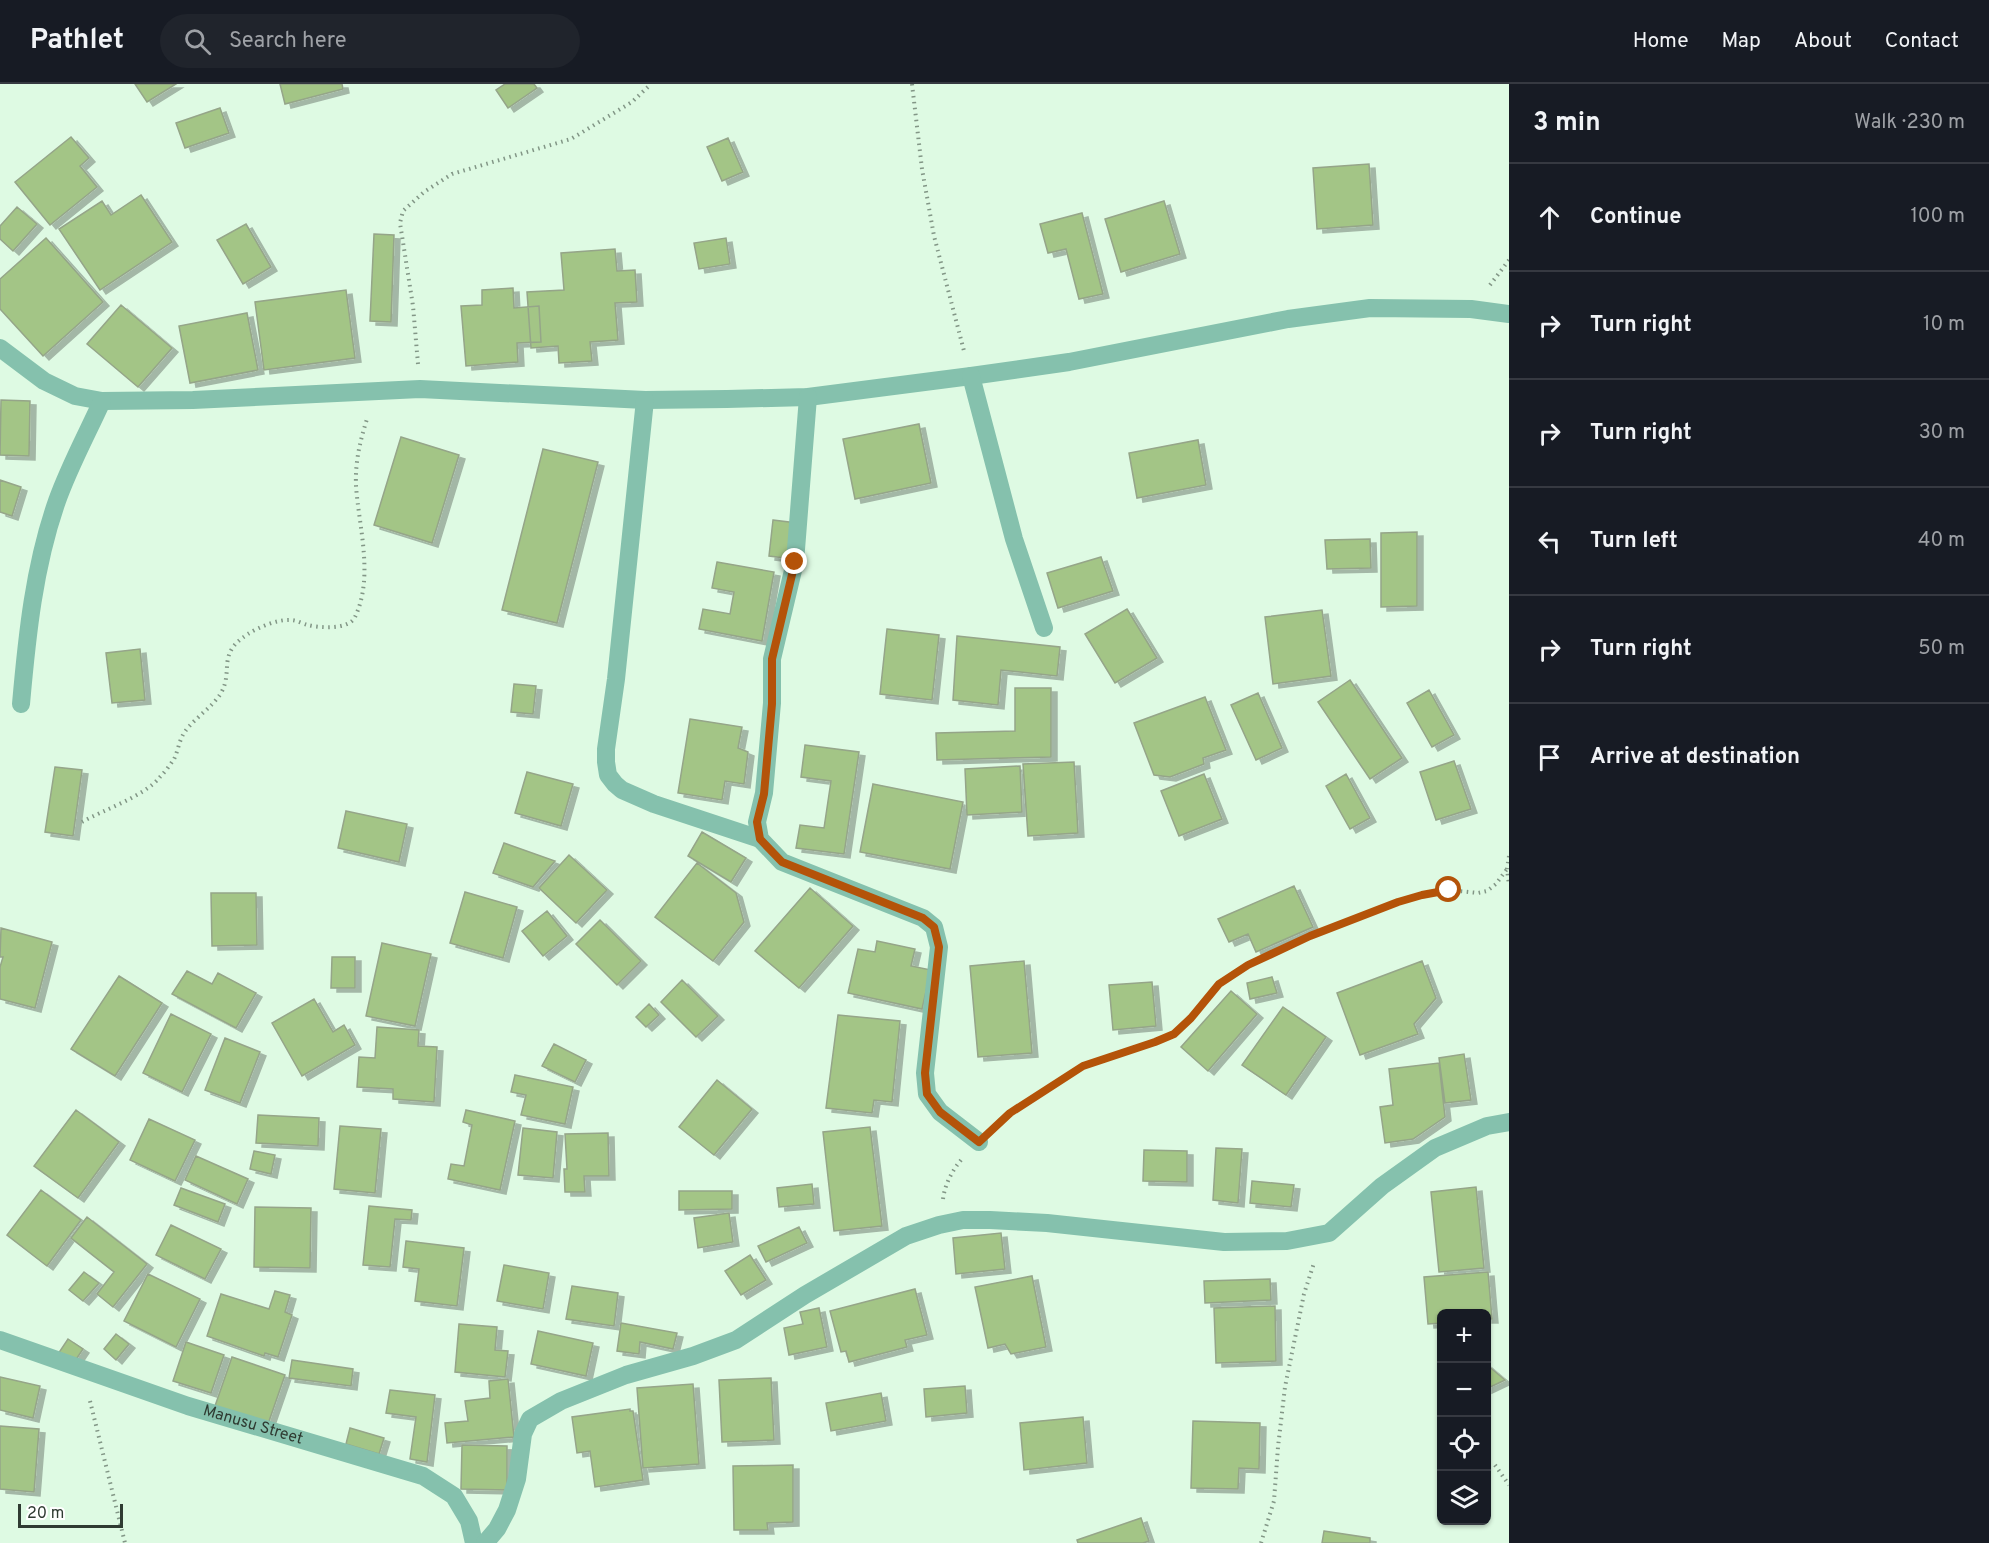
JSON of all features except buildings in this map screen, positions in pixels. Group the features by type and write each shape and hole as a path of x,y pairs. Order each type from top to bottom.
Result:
{"street":[{"path":"0,348 44,381 75,396 102,401 193,400 420,389 645,400 808,397 1069,362 1288,319 1371,308 1471,309 1509,314"},
{"path":"971,376 1014,539 1044,628"},
{"path":"760,839 757,822 764,794 772,704 772,659 795,562 808,397"},
{"path":"645,400 616,678 606,749 608,775 622,790 654,804 760,839 782,862 923,918 934,927 939,947 925,1073 927,1094 940,1112 979,1142"},
{"path":"21,704 28,629 42,552 57,500 102,401"},
{"path":"485,1543 507,1510 517,1479 523,1434 530,1419 561,1401 626,1375 693,1356 736,1340 805,1295 906,1236 963,1220 1024,1222 1224,1242 1287,1241 1329,1233 1382,1186 1435,1148 1487,1125 1509,1122"},
{"name":"Manusu Street","path":"0,1340 83,1371 221,1416 423,1476 453,1496 469,1521 474,1543"}],"path":[{"path":"420,389 413,306 400,223 403,211 424,192 452,174 571,139 632,102 651,84"},
{"path":"912,84 933,236 971,376"},
{"path":"81,822 123,803 158,780 174,759 184,734 219,696 224,687 226,658 234,645 246,635 285,620 293,620 310,626 332,627 354,620 365,578 356,484 358,448 376,390"},
{"path":"1509,856 1509,885"},
{"path":"939,1225 944,1192 953,1169 1010,1113 1083,1066 1174,1034 1191,1018 1219,984 1248,965 1310,936 1422,895 1449,890 1479,893 1487,891 1508,869"},
{"path":"1262,1543 1274,1501 1285,1387 1304,1294 1315,1260 1329,1233"},
{"path":"83,1371 125,1543"},
{"path":"1494,1465 1509,1485"}],"route":[{"path":"795,562 772,659 772,704 764,794 757,822 760,839 782,862 923,918 934,927 939,947 937,983 925,1073 927,1094 940,1112 979,1142 1010,1113 1083,1066 1174,1034 1191,1018 1219,984 1248,965 1310,936 1398,902 1449,890"}]}
